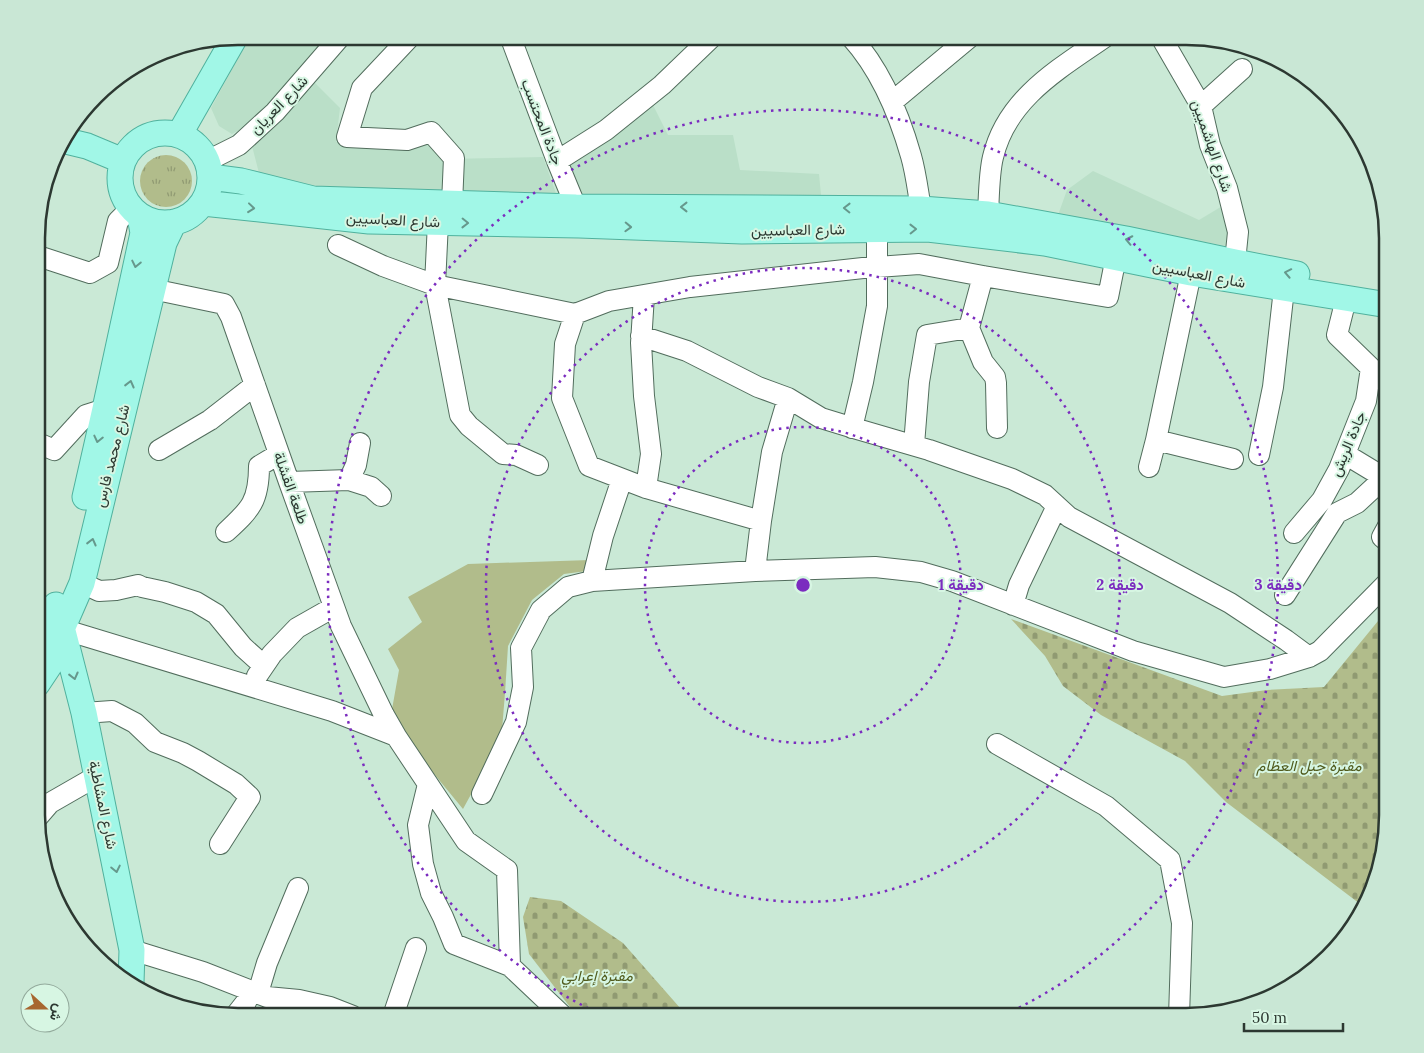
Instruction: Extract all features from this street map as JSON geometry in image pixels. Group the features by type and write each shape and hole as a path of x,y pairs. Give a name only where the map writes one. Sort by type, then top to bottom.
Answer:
{"main road":[{"path":"179,135 230,45"},
{"path":"166,133 179,135 191,141 200,150 208,169 208,190 203,203 195,212 174,222 162,223 151,221 135,212 124,197 121,186 120,173 123,161 130,150 140,141 152,135 166,133"},
{"path":"70,142 87,146 123,161"},
{"name":"شارع العباسيين","path":"208,169 241,180 313,199 579,225 742,231 928,229 948,231 1045,243 1190,273 1379,304"},
{"name":"شارع العباسيين","path":"203,203 369,220 445,213 576,207 921,209 988,214 1379,288"},
{"name":"شارع محمد فارس","path":"45,629 63,590 143,233 135,212"},
{"name":"شارع محمد فارس","path":"45,672 55,657 62,629 82,583 152,289 164,243 174,222"},
{"name":"شارع المشاطية","path":"62,629 84,713 132,950 131,976"}],"street":[{"name":"شارع العريان","path":"208,169 239,145 275,112 333,45"},
{"path":"403,45 362,88 347,137 407,140 431,132 454,158 435,285 460,416 469,426 503,454 516,455 538,465"},
{"name":"جادة المحتسب","path":"513,45 576,207"},
{"path":"557,161 606,130 662,85 703,45"},
{"path":"859,45 892,102 912,158 921,209"},
{"path":"892,102 960,45"},
{"path":"988,214 992,158 1001,130 1022,101 1046,78 1093,45"},
{"name":"شارع الهاشميين","path":"1166,45 1201,106 1210,145 1227,188 1238,232 1234,262"},
{"path":"1201,106 1242,69"},
{"path":"45,258 90,273 108,263 118,221 135,212"},
{"path":"852,428 863,382 877,306 877,230"},
{"path":"338,245 383,266 435,285 575,314 609,301 690,287 877,266 919,264 1108,297 1116,257"},
{"path":"1149,467 1190,273"},
{"path":"984,276 969,328 983,362 996,383 997,428"},
{"name":"طلعة القشلة","path":"152,289 224,304 231,317 341,626 384,715 466,841 507,870 510,966"},
{"path":"1259,455 1273,387 1284,289"},
{"path":"644,295 641,336 644,396 651,454 646,488"},
{"name":"جادة الريش","path":"1294,533 1322,500 1339,469 1366,401 1371,368 1337,335 1346,299"},
{"path":"575,314 565,344 562,398 589,466 646,488 761,521"},
{"path":"914,446 919,382 926,335 969,328"},
{"path":"641,336 687,351 758,388 788,398 821,418 914,446 1012,479 1045,496 1069,517 1230,603 1309,657"},
{"path":"159,450 210,420 255,385"},
{"path":"755,571 772,452 788,398"},
{"path":"45,446 54,450 86,415 105,409"},
{"path":"1156,440 1233,459"},
{"path":"349,480 356,465 360,443"},
{"path":"226,532 246,514 253,503 259,481 259,466 279,454"},
{"path":"1345,454 1379,475"},
{"path":"592,581 602,536 622,479"},
{"path":"289,482 349,480 371,487 381,496"},
{"path":"1286,595 1337,513 1356,503 1379,485"},
{"path":"1013,605 1019,585 1056,506"},
{"path":"482,794 516,722 523,687 521,648 541,610 568,587 592,581 755,571 875,567 921,572 952,581 1133,651 1224,677 1270,669 1320,652 1379,592"},
{"path":"82,583 99,591 116,590 138,584 142,587 196,602 216,614 243,647 263,665"},
{"path":"251,686 263,665 297,628 334,607"},
{"path":"62,629 332,711 396,736"},
{"path":"84,713 112,711 136,723 155,742 198,761 236,784 250,797 220,844"},
{"path":"997,744 1106,806 1170,860 1182,922 1179,1008"},
{"path":"45,808 50,802 97,776"},
{"path":"428,784 418,825 422,864 431,893 454,944 510,966 554,1008"},
{"path":"241,1008 254,992 298,888"},
{"path":"396,1008 416,948"},
{"path":"132,950 203,972 267,997 299,1000 332,1008"}],"shaded area":[{"path":"245,45 321,45 257,120 232,134 219,126 211,108"},
{"path":"310,78 340,108 336,142 411,148 427,139 445,159 543,157 557,196 317,186 276,180 259,173 252,146"},
{"path":"652,103 668,135 733,135 740,170 819,174 821,195 698,197 580,195 565,164"},
{"path":"1093,171 1199,220 1229,202 1232,247 1058,215 1067,190"}],"green space":[{"path":"161,155 171,155 185,162 192,176 192,186 185,200 171,207 161,207 151,203 144,196 140,186 140,176 144,166 151,159"},
{"path":"590,560 587,571 564,574 532,600 508,646 502,730 487,765 463,809 402,735 391,715 399,670 388,649 422,622 408,597 468,564"},
{"name":"مقبرة جبل العظام","path":"1011,619 1222,696 1267,690 1324,687 1379,620 1379,828 1369,877 1358,903 1226,802 1185,761 1101,715 1063,686 1045,656"},
{"name":"مقبرة إعرابي","path":"530,897 561,901 623,943 680,1008 571,1008 529,954 523,917"}]}
